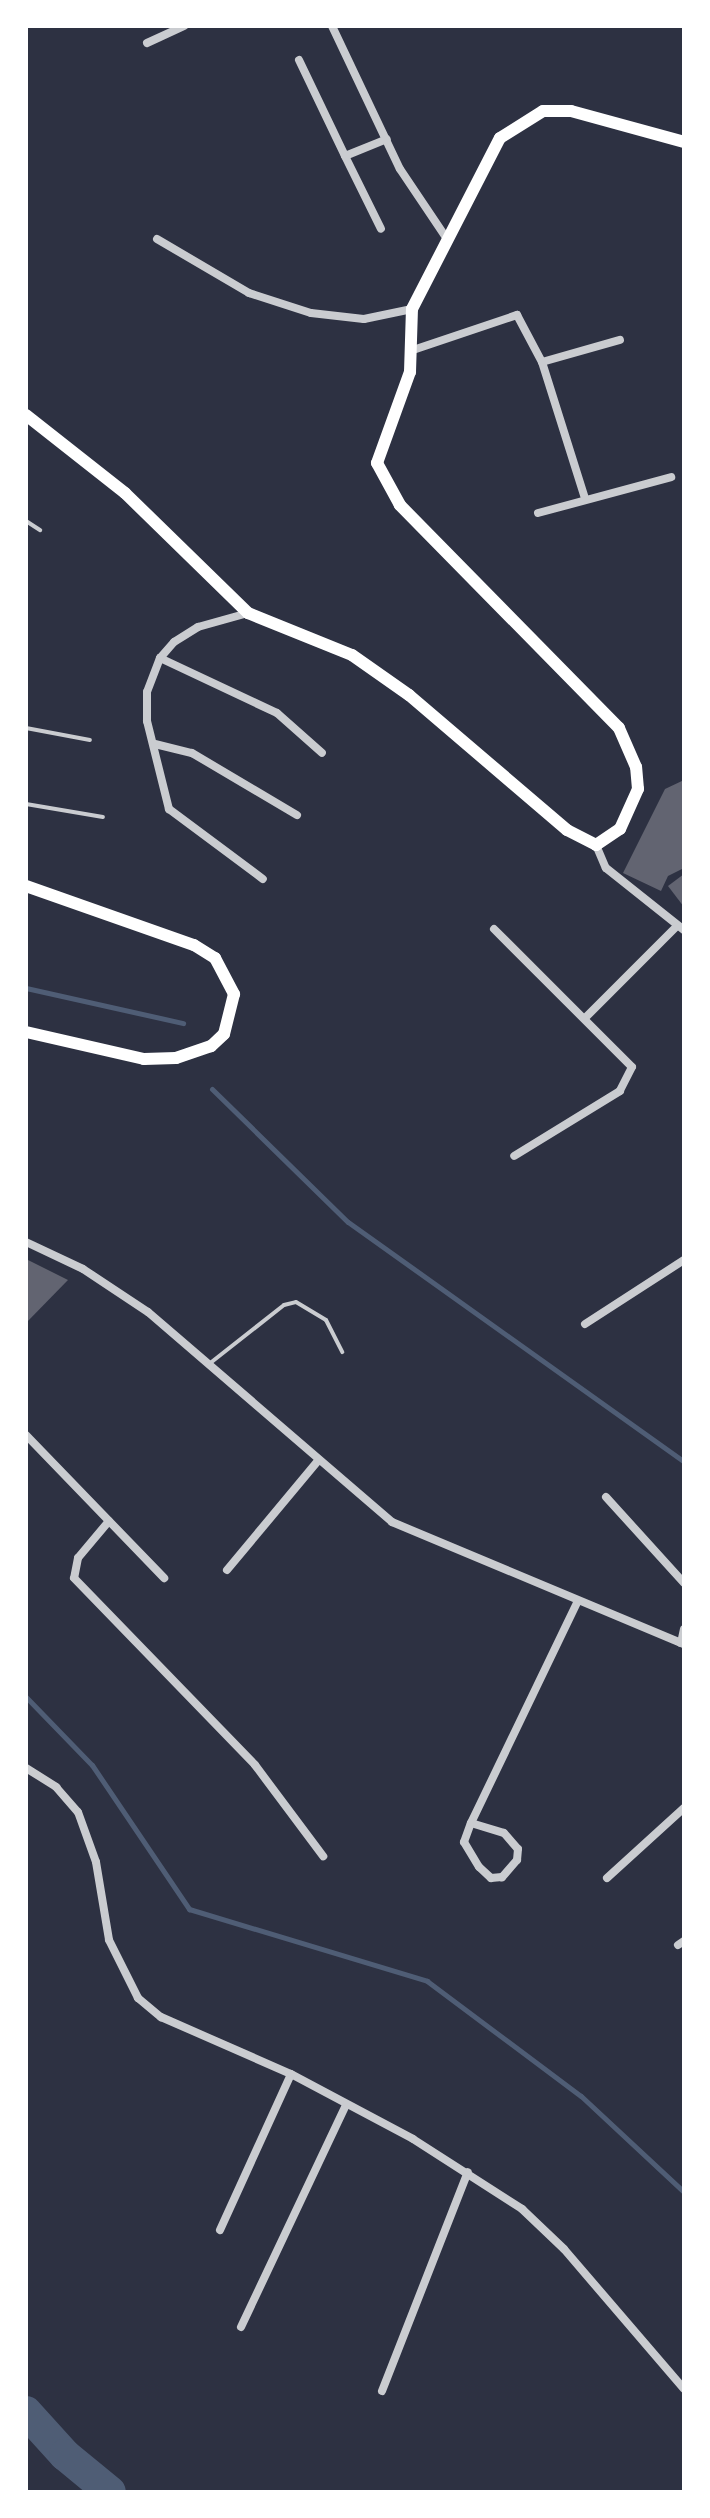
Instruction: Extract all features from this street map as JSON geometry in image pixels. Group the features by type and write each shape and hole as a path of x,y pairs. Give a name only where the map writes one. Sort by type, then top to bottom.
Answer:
{"main road":[{"path":"26,415 125,493 248,613 352,655 409,695 567,830 596,845 620,829 638,789 636,767 619,728 493,605 382,479 380,448 410,372 412,309 445,236 476,190 500,138 543,111 599,116 684,142"},
{"path":"26,886 194,945 215,958 234,994 224,1034 211,1046 176,1058 144,1059 26,1032"}],"street":[{"path":"147,43 184,26"},
{"path":"332,26 387,139 427,213 445,236"},
{"path":"299,60 381,229"},
{"path":"345,156 387,139"},
{"path":"157,239 249,293 311,313 364,319 412,309"},
{"path":"413,350 517,315 542,362 585,498"},
{"path":"542,362 620,340"},
{"path":"538,513 671,477"},
{"path":"248,613 198,627 160,658 147,692 147,721 169,809 263,879"},
{"path":"160,658 277,713 322,753"},
{"path":"155,744 192,753 297,815"},
{"path":"586,1017 681,928 606,868 596,845"},
{"path":"494,929 586,1017 632,1067 630,1078 609,1099 514,1156"},
{"path":"26,1242 83,1269 148,1312 317,1462 392,1522 577,1603 683,1644 684,1629"},
{"path":"585,1324 684,1260"},
{"path":"26,1435 164,1578"},
{"path":"227,1570 317,1462"},
{"path":"606,1497 684,1583"},
{"path":"109,1521 78,1558 74,1578 255,1765 323,1856"},
{"path":"471,1823 504,1833 518,1849 517,1860 502,1877 491,1878 468,1856 464,1842 471,1823 577,1603"},
{"path":"26,1768 56,1787 78,1812 96,1862 109,1940 138,1998 161,2017 291,2074 468,2172 522,2209 564,2249 684,2389"},
{"path":"607,1878 684,1808"},
{"path":"220,2230 291,2074"},
{"path":"241,2327 346,2105"},
{"path":"382,2391 468,2172"}],"lane":[{"path":"26,521 40,530"},
{"path":"26,728 90,740"},
{"path":"26,804 103,817"},
{"path":"209,1364 284,1305 296,1302 326,1320 342,1352"}],"building":[{"path":"684,780 684,868 668,876 661,891 623,873 665,789"},
{"path":"684,874 684,907 668,886"},
{"path":"26,1259 68,1280 26,1323"}],"waterway":[{"path":"26,988 183,1023"},
{"path":"212,1089 348,1222 684,1462"},
{"path":"26,1697 92,1765 189,1909 427,1981 581,2096 684,2192"},
{"path":"26,2412 65,2455 110,2492"}]}
